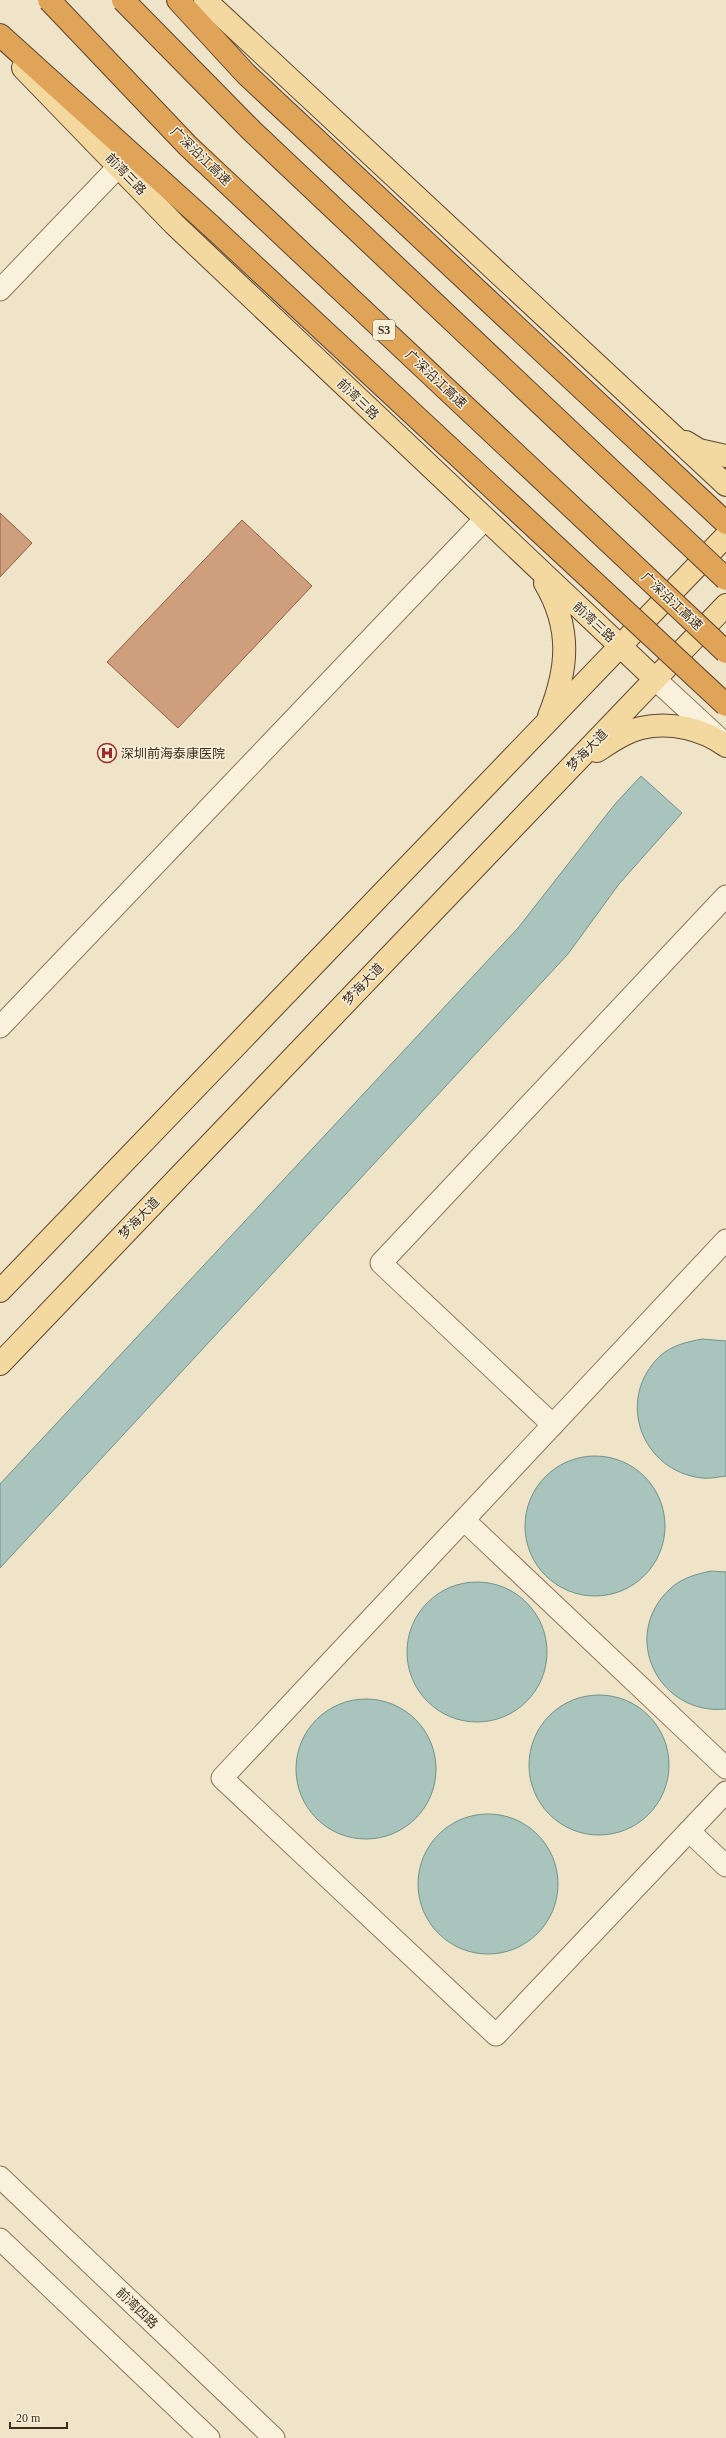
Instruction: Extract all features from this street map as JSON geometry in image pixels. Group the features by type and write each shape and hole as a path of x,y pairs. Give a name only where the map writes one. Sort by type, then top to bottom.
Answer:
{"highway":[{"name":"广深沿江高速","path":"49,0 188,146 726,652"},
{"path":"123,0 252,131 726,579"},
{"path":"178,0 246,74 726,523"},
{"path":"0,35 211,226 726,705"}],"main road":[{"path":"204,0 726,485"},
{"name":"前湾三路","path":"0,44 174,224 538,570 655,679"},
{"path":"662,426 699,450 726,456"},
{"path":"2,1287 545,727 726,536"},
{"path":"538,570 554,598 561,618 565,653 557,696 545,727"},
{"name":"梦海大道","path":"0,1364 726,605"},
{"path":"572,766 619,737 640,728 661,726 681,727 701,732 726,746"}],"street":[{"path":"0,290 118,167"},
{"path":"0,1027 485,519"},
{"name":"前湾三路","path":"655,679 726,746"},
{"path":"553,1425 381,1263 726,896"},
{"path":"726,1240 222,1778 496,2035 726,1792"},
{"path":"464,1520 726,1768"},
{"path":"689,1831 726,1866"},
{"name":"前湾四路","path":"0,2177 274,2438"},
{"path":"0,2239 209,2438"}],"water":[{"path":"641,776 682,813 619,884 568,954 0,1568 0,1484 518,928 615,804"},
{"path":"702,1339 726,1341 726,1476 708,1478 681,1473 663,1462 650,1448 641,1430 637,1412 639,1392 646,1373 660,1356 675,1347"},
{"path":"595,1456 615,1459 628,1464 649,1482 657,1493 662,1506 665,1526 662,1546 657,1559 639,1580 628,1588 615,1593 595,1596 575,1593 562,1588 541,1570 533,1559 528,1546 525,1526 528,1506 533,1493 551,1472 562,1464 575,1459"},
{"path":"711,1571 726,1572 726,1709 702,1708 682,1700 665,1686 654,1669 648,1649 648,1629 655,1608 670,1589 684,1579"},
{"path":"477,1582 497,1585 504,1588 516,1594 531,1608 544,1632 547,1652 544,1672 541,1679 535,1691 521,1706 497,1719 477,1722 457,1719 450,1716 438,1710 423,1696 410,1672 407,1652 410,1632 413,1625 419,1613 433,1598 457,1585"},
{"path":"599,1695 619,1698 626,1701 638,1707 653,1721 666,1745 669,1765 666,1785 663,1792 657,1804 643,1819 619,1832 599,1835 579,1832 572,1829 560,1823 545,1809 532,1785 529,1765 532,1745 535,1738 541,1726 555,1711 579,1698"},
{"path":"366,1699 386,1702 393,1705 405,1711 420,1725 433,1749 436,1769 433,1789 430,1796 424,1808 410,1823 386,1836 366,1839 346,1836 339,1833 327,1827 312,1813 299,1789 296,1769 299,1749 302,1742 308,1730 322,1715 346,1702"},
{"path":"488,1814 508,1817 521,1822 542,1840 550,1851 555,1864 558,1884 555,1904 550,1917 532,1938 521,1946 508,1951 488,1954 468,1951 455,1946 434,1928 426,1917 421,1904 418,1884 421,1864 426,1851 444,1830 455,1822 468,1817"}],"building":[{"path":"0,513 32,543 0,577"},
{"path":"242,520 312,586 178,728 107,662"}],"place":[{"name":"深圳前海泰康医院","path":"107,753"}]}
